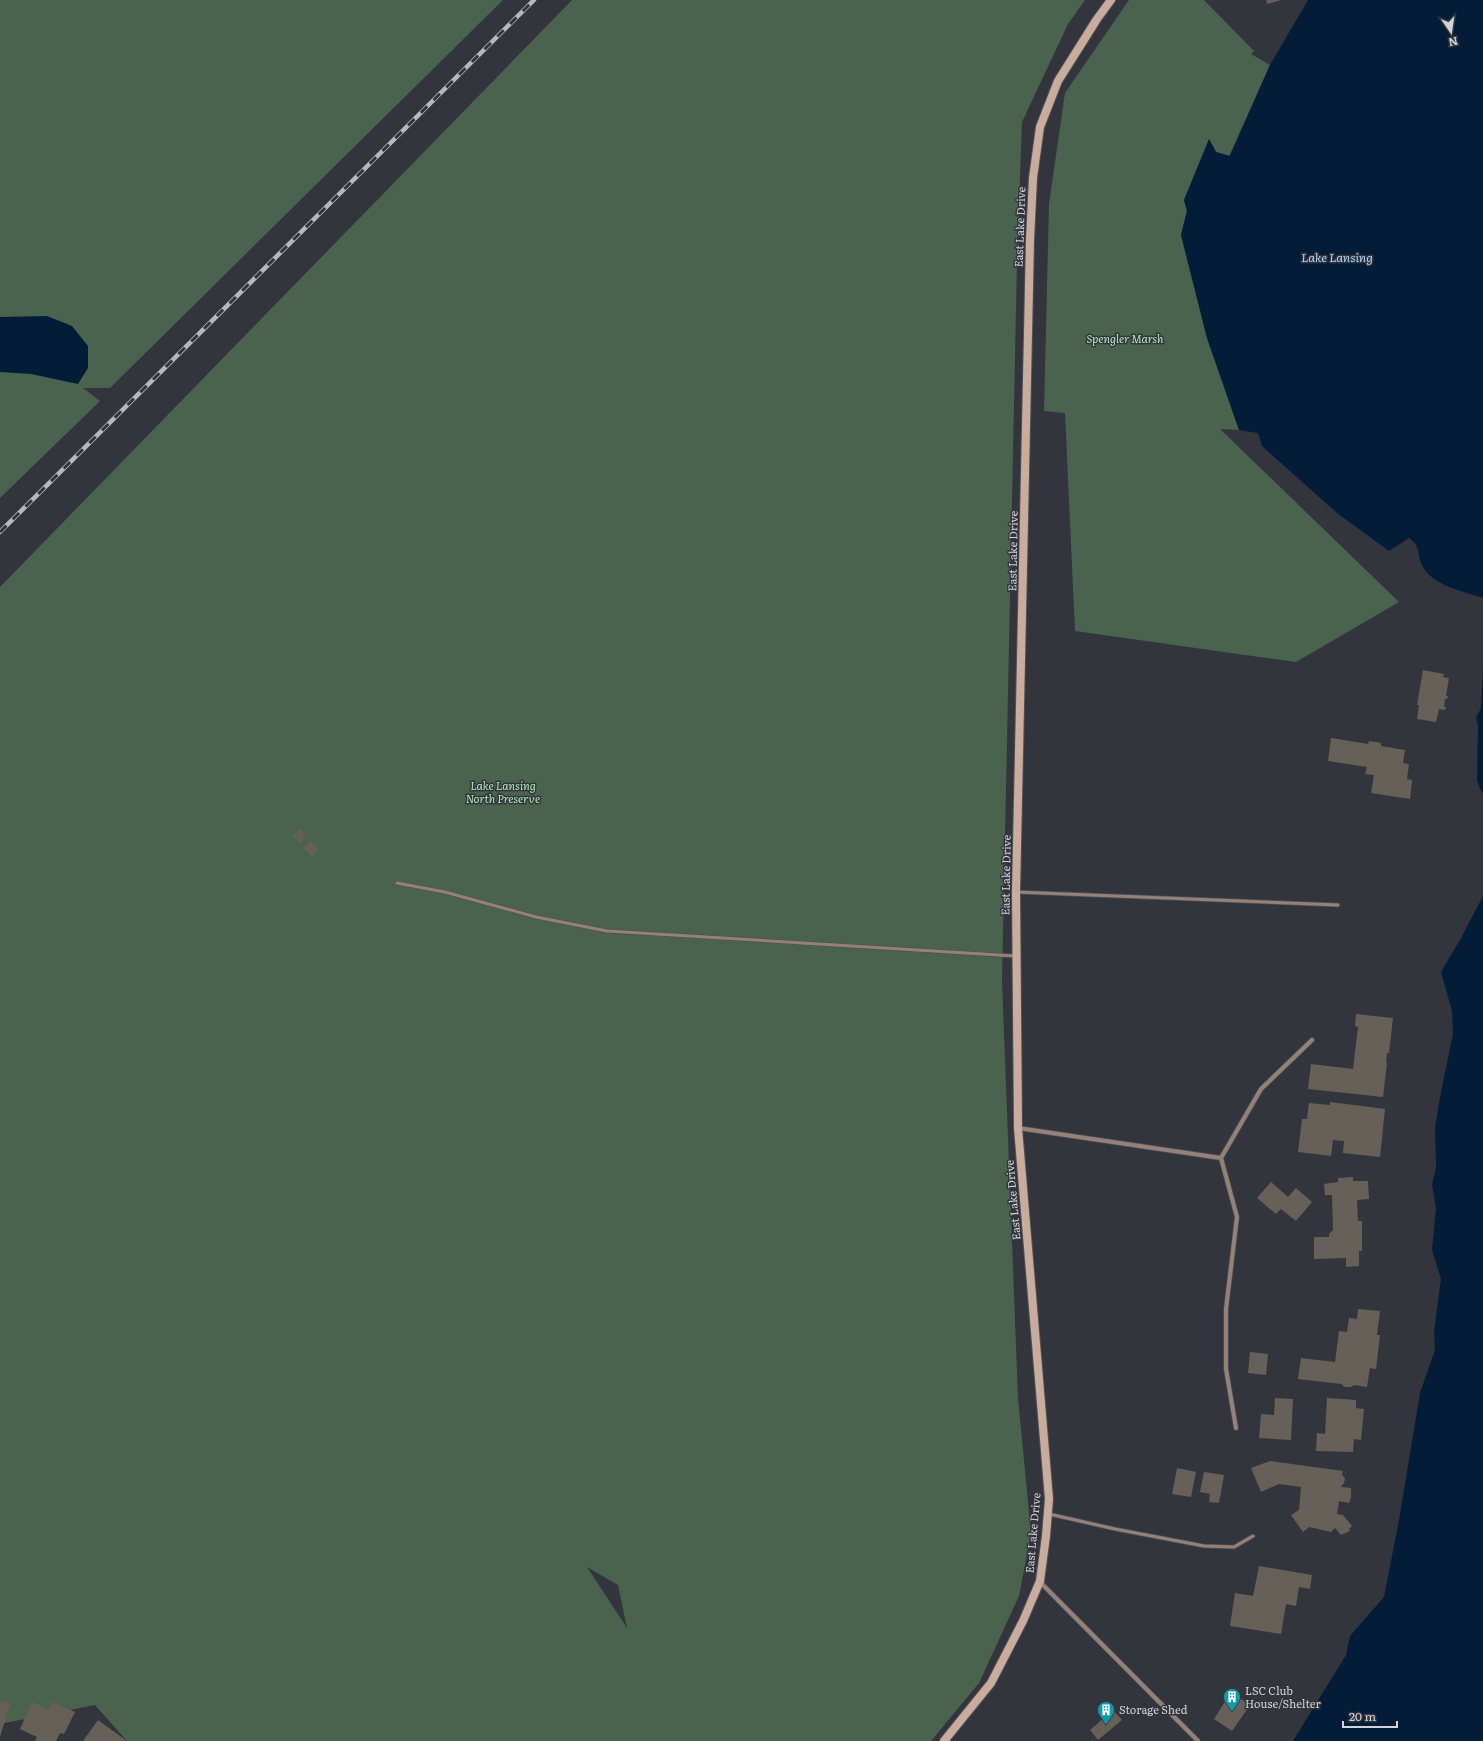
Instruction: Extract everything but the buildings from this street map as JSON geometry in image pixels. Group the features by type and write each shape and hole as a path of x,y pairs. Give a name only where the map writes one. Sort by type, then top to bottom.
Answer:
{"street":[{"name":"East Lake Drive","path":"944,1741 991,1683 1023,1622 1040,1582 1048,1514 1049,1499 1018,1128 1016,892 1030,240 1033,178 1040,127 1058,81 1097,18 1111,0"},
{"path":"1236,1428 1226,1369 1226,1309 1236,1217 1221,1158 1261,1089 1312,1040"},
{"path":"1018,1128 1221,1158"},
{"path":"1040,1582 1198,1741"}],"lane":[{"path":"397,883 445,892 536,917 607,931 1017,956"},
{"path":"1016,892 1338,905"},
{"path":"1048,1514 1115,1529 1204,1546 1234,1547 1252,1536"}],"green space":[{"path":"0,0 503,0 110,388 83,388 100,401 0,498"},
{"name":"Lake Lansing North Preserve","path":"572,0 1085,0 1068,24 1022,122 1017,260 1002,981 1018,1398 1031,1533 1019,1596 979,1683 931,1741 127,1741 95,1705 0,1724 0,587","holes":["587,1567 618,1585 627,1628"]},
{"name":"Spengler Marsh","path":"1129,0 1204,0 1254,51 1251,54 1270,65 1229,156 1216,152 1209,140 1184,200 1187,211 1181,235 1207,338 1239,430 1220,429 1399,602 1296,662 1075,631 1065,413 1044,411 1049,204 1065,93"}],"water":[{"name":"Lake Lansing","path":"1308,0 1483,0 1483,598 1449,587 1433,578 1422,565 1416,545 1409,538 1389,551 1337,513 1262,446 1258,433 1239,430 1207,338 1181,235 1187,211 1184,200 1209,139 1216,152 1230,156 1270,65"},
{"path":"47,316 72,326 88,346 88,368 78,384 31,374 0,372 0,317"},
{"path":"1483,670 1483,795 1477,781 1478,725 1476,718 1481,708"},
{"path":"1483,896 1483,1741 1293,1741 1346,1655 1350,1636 1384,1597 1399,1520 1420,1393 1435,1350 1434,1331 1441,1279 1432,1250 1436,1208 1432,1184 1436,1168 1435,1127 1453,1034 1452,1011 1441,972"}],"railway":[{"path":"0,532 534,0"}],"place":[{"name":"LSC Club House/Shelter","path":"1232,1712"},
{"name":"Storage Shed","path":"1106,1725"}]}
